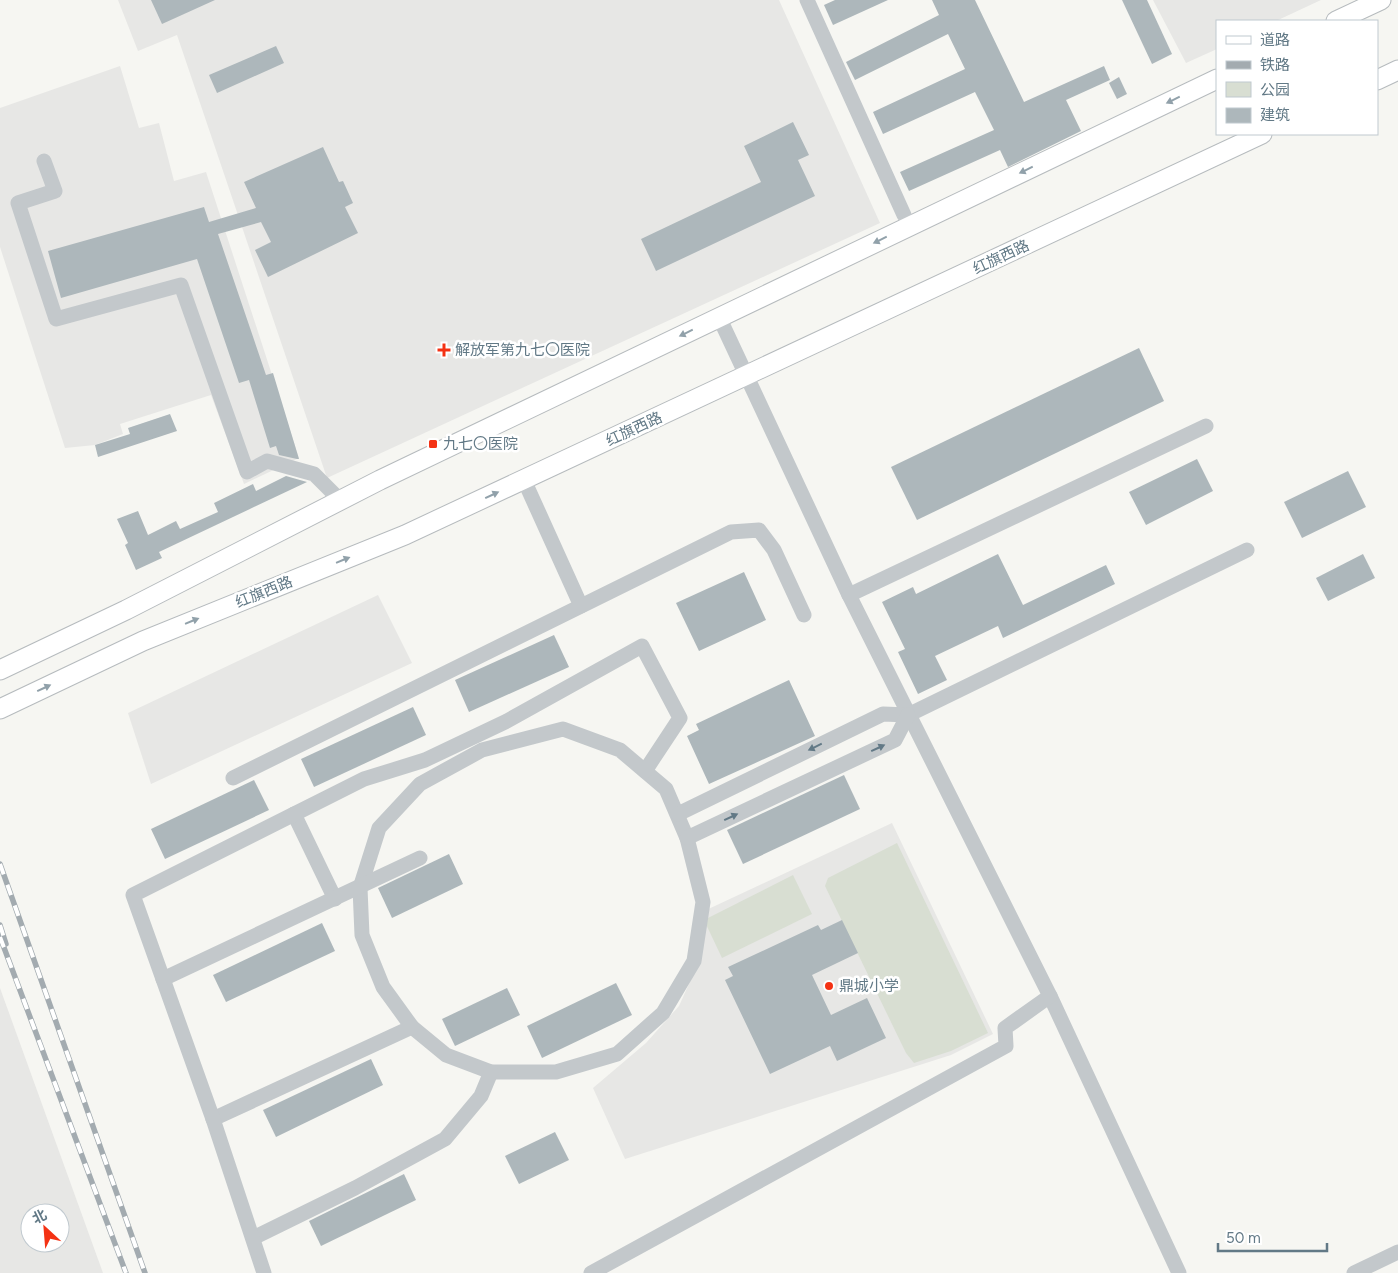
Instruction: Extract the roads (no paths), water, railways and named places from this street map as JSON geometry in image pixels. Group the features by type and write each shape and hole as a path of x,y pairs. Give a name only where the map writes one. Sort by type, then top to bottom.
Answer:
{"main road":[{"path":"1338,20 1381,0"},
{"path":"1378,80 1398,70"},
{"path":"0,670 126,610 340,500 1216,78"},
{"name":"红旗西路","path":"0,709 143,641 405,534 524,480 1260,135"}],"street":[{"path":"806,0 904,215"},
{"path":"44,161 54,191 18,203 56,319 181,285 247,472 267,461 314,474 340,500"},
{"path":"719,317 849,595 1050,996 1179,1273"},
{"path":"849,595 1206,426"},
{"path":"524,480 581,606"},
{"path":"233,778 731,532 759,530 774,550 804,615"},
{"path":"678,814 884,714 908,715 1247,550"},
{"path":"264,1273 214,1119 133,895 364,779 425,760 507,721 642,646 680,718 645,771"},
{"path":"687,838 895,740 908,715"},
{"path":"563,729 620,750 666,789 678,814 687,838 702,902 694,961 663,1013 617,1054 556,1072 491,1072 446,1054 412,1028 383,986 362,936 360,888 379,828 420,784 482,750 563,729"},
{"path":"474,736 482,750"},
{"path":"294,814 335,899"},
{"path":"163,979 360,888 420,858"},
{"path":"591,1273 1006,1046 1005,1028 1050,996"},
{"path":"214,1119 412,1028"},
{"path":"253,1238 355,1188 445,1139 481,1096 491,1072"},
{"path":"1354,1273 1398,1252"}],"railway":[{"path":"0,864 145,1273"},
{"path":"0,925 6,944"},
{"path":"0,937 126,1273"}],"place":[{"name":"解放军第九七〇医院","path":"444,350"},
{"name":"九七〇医院","path":"433,444"},
{"name":"鼎城小学","path":"829,986"}]}
